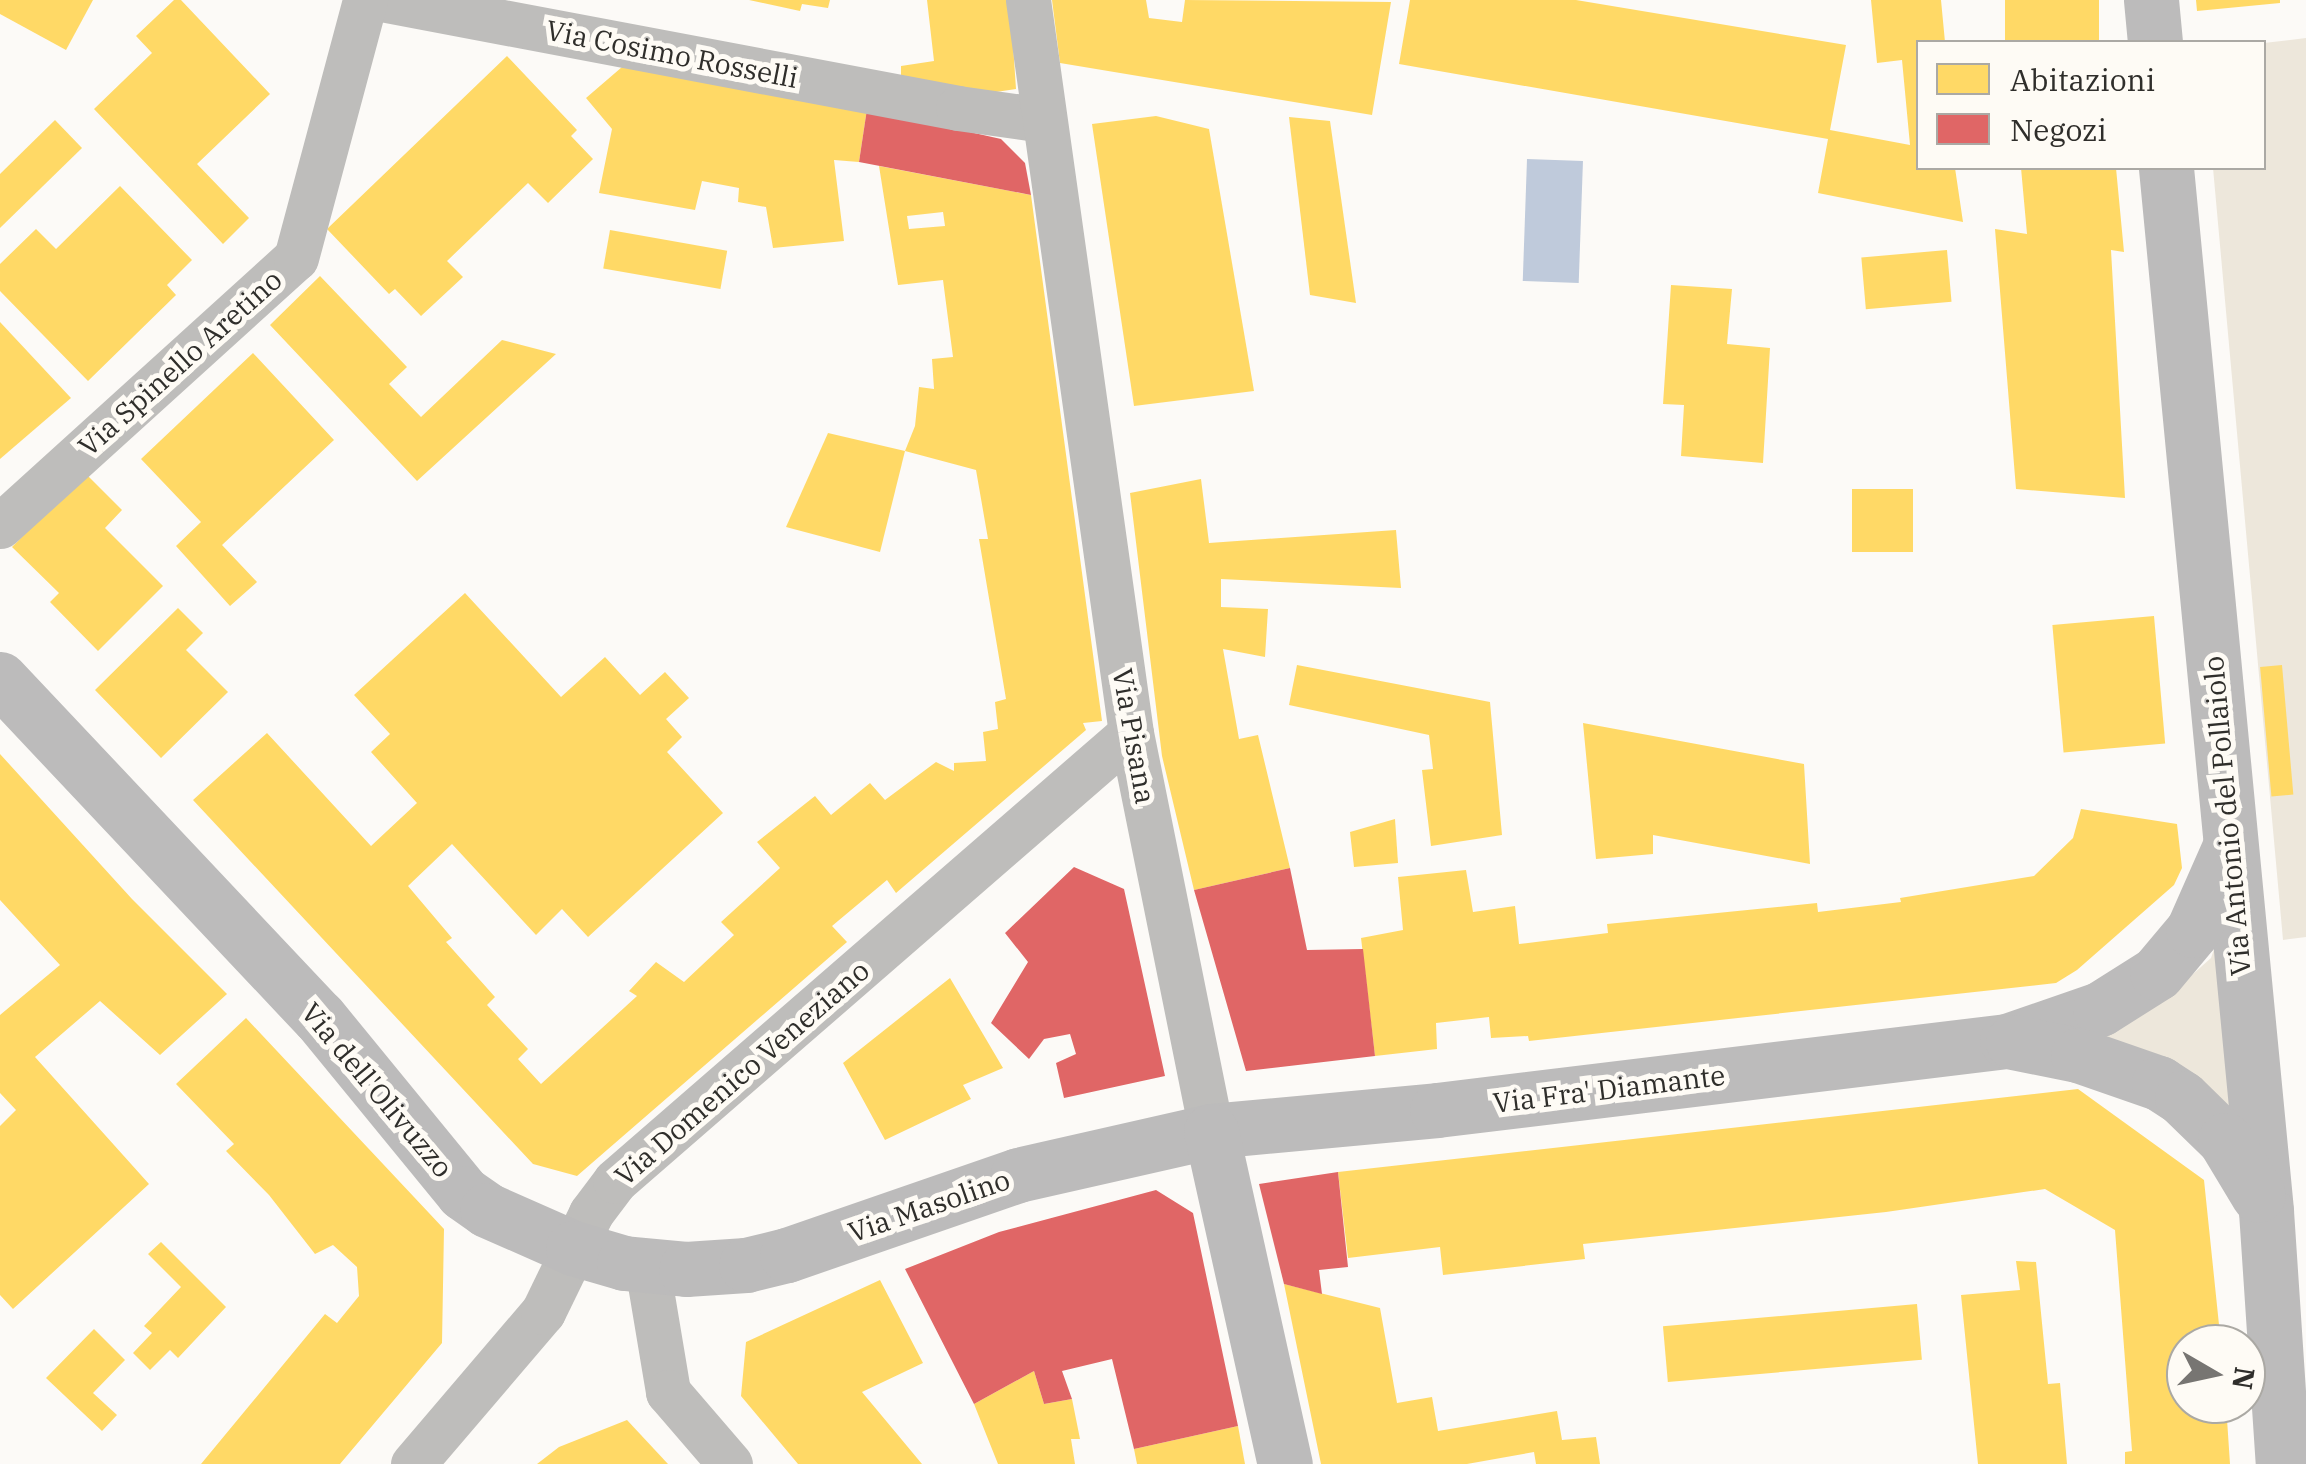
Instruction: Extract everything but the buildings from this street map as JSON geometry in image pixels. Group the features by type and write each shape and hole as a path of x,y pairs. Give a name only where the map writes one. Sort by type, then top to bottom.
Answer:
{"street":[{"name":"Via Spinello Aretino","path":"0,526 296,258 366,0"},
{"name":"Via Cosimo Rosselli","path":"386,0 958,108 1043,120"},
{"name":"Via Pisana","path":"1028,0 1131,733 1211,1131 1284,1464"},
{"path":"2151,0 2154,40"},
{"name":"Via Antonio del Pollaiolo","path":"2166,170 2266,1211 2283,1464"},
{"name":"Via dell'Olivuzzo","path":"0,679 318,1017 462,1193 487,1210 573,1248 646,1266"},
{"name":"Via Domenico Veneziano","path":"413,1464 543,1312 591,1213 616,1181 1131,733"},
{"name":"Via Fra' Diamante","path":"1211,1131 1437,1110 2008,1041 2100,1010 2157,973 2193,930 2230,846"},
{"name":"Via Fra' Diamante","path":"2008,1041 2126,1068 2182,1098 2226,1140 2266,1211"},
{"name":"Via Masolino","path":"646,1266 746,1266 829,1242 1018,1175 1211,1131"},
{"path":"646,1266 668,1392 730,1464"}],"shaded area":[{"path":"2306,38 2306,937 2283,940 2213,170 2266,170 2266,43"},
{"path":"2224,920 2245,1138 2075,1038 2175,990 2211,958"}],"water":[{"path":"1527,159 1583,161 1579,283 1523,281"}]}
